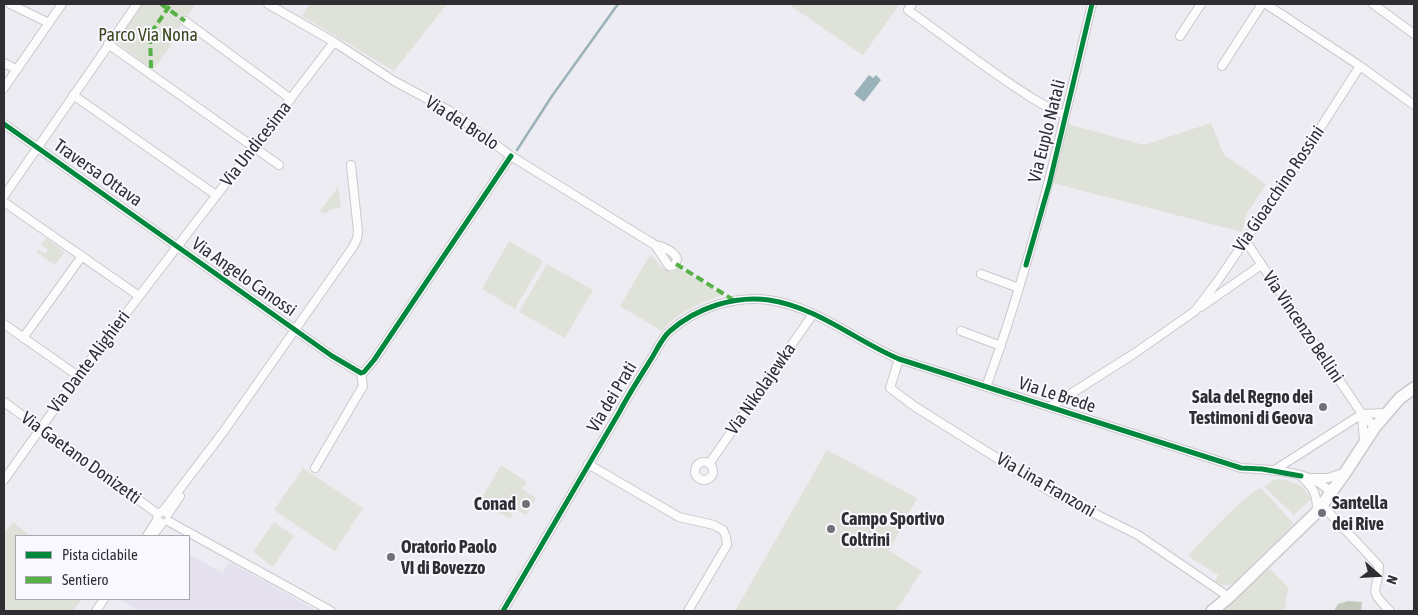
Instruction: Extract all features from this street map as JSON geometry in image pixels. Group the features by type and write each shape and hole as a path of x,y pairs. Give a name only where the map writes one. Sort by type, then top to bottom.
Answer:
{"street":[{"path":"10,4 50,23"},
{"path":"4,88 62,4"},
{"path":"4,196 137,4"},
{"name":"Via del Brolo","path":"268,4 334,42 394,81 450,111 511,156 655,245"},
{"name":"Via Euplo Natali","path":"912,4 908,10 982,64 1047,108 1066,115"},
{"name":"Via Euplo Natali","path":"986,387 1001,346 1049,185 1092,4"},
{"path":"1180,36 1201,4"},
{"path":"1222,66 1262,4"},
{"path":"1266,4 1413,103"},
{"path":"1373,4 1414,34"},
{"path":"185,21 290,99"},
{"name":"Via Undicesima","path":"177,246 334,42"},
{"path":"108,44 279,165"},
{"path":"4,63 16,69"},
{"name":"Via Gioacchino Rossini","path":"1196,311 1246,240 1360,66"},
{"path":"73,95 216,195"},
{"name":"Traversa Ottava","path":"4,124 177,246"},
{"path":"358,372 374,360 511,156"},
{"name":"Via Angelo Canossi","path":"153,535 163,517 353,248 358,231 351,165"},
{"path":"4,202 139,296"},
{"name":"Via Vincenzo Bellini","path":"1246,240 1362,414 1374,427"},
{"name":"Via Dante Alighieri","path":"4,480 78,376 177,246"},
{"name":"Via Angelo Canossi","path":"177,246 296,330"},
{"path":"23,338 82,256"},
{"name":"Via Gioacchino Rossini","path":"1050,407 1135,353 1261,264"},
{"path":"981,274 1019,288"},
{"name":"Via dei Prati","path":"503,611 665,336 686,318 699,312 717,305 756,299 782,303 813,314"},
{"name":"Via Le Brede","path":"813,314 829,321 881,352 900,360 1241,468 1311,477 1342,477"},
{"name":"Via Nikolajewka","path":"709,464 813,314"},
{"path":"4,324 78,376"},
{"path":"296,330 358,372 363,386 315,468"},
{"path":"961,331 1001,346"},
{"name":"Via Lina Franzoni","path":"900,360 890,388 914,406 1051,492 1138,535 1228,598"},
{"path":"1212,611 1228,598 1319,509 1374,427 1400,398 1414,388"},
{"name":"Via Gaetano Donizetti","path":"4,402 63,444 87,464 163,517 331,611"},
{"path":"1273,471 1362,414 1386,413"},
{"name":"Via Vincenzo Bellini","path":"1362,414 1364,442"},
{"path":"588,464 679,517 714,525 723,530 727,545 688,611"},
{"path":"1301,476 1313,488 1319,509 1379,566 1374,589 1377,598 1390,611"},
{"path":"1311,477 1320,482 1331,493"},
{"path":"1313,488 1331,493"},
{"name":"Via Angelo Canossi","path":"148,535 163,517"},
{"path":"96,611 103,600"}],"shaded area":[{"path":"190,555 222,573 230,562 317,611 138,611 121,600 190,600"},
{"path":"1348,601 1362,602 1361,611 1334,611 1338,604"}],"green space":[{"name":"Parco Via Nona","path":"143,4 196,4 169,41 172,44 153,70 116,42"},
{"path":"310,4 447,4 394,71 302,16"},
{"path":"788,4 900,4 863,55"},
{"path":"1211,123 1224,155 1266,184 1246,215 1242,232 1053,183 1068,124 1144,145"},
{"path":"338,187 341,208 332,209 325,214 320,211"},
{"path":"46,238 65,252 55,265 36,252 38,249 45,254 48,250 41,245"},
{"path":"509,241 543,261 515,309 482,289"},
{"path":"650,255 668,271 672,273 677,268 722,295 681,314 662,331 620,306"},
{"path":"547,264 593,290 565,338 519,312"},
{"path":"827,450 917,498 889,551 922,571 896,611 735,611"},
{"path":"501,465 527,482 522,489 536,498 526,515 512,507 509,512 513,514 510,519 480,501"},
{"path":"303,468 363,508 335,551 274,510"},
{"path":"1278,479 1298,484 1311,499 1294,515 1264,487 1273,480"},
{"path":"1261,488 1294,524 1232,584 1221,584 1215,581 1218,575 1188,556 1245,498"},
{"path":"13,522 29,535 15,535 15,600 81,600 73,611 4,611 4,533"},
{"path":"274,522 294,536 273,567 253,552"},
{"path":"1269,568 1289,588 1286,598 1285,610 1287,611 1217,611"}],"water":[{"path":"869,75 873,78 876,75 881,80 864,102 854,94"}],"waterway":[{"path":"517,150 552,96 618,4"}],"marked path":[{"path":"161,4 185,21"},
{"path":"151,68 150,34 171,4"},
{"path":"676,264 735,301"}],"cycle path":[{"path":"1026,265 1049,185 1092,4"},
{"path":"4,124 332,356 361,373 374,360 511,156"},
{"path":"503,611 663,339 680,323 692,316 716,305 730,302 756,299 787,304 820,317 899,359 1241,468 1262,469 1301,476"}],"place":[{"name":"Sala del Regno dei Testimoni di Geova","path":"1323,407"},
{"name":"Conad","path":"526,504"},
{"name":"Santella dei Rive","path":"1322,513"},
{"name":"Campo Sportivo Coltrini","path":"831,529"},
{"name":"Oratorio Paolo VI di Bovezzo","path":"391,557"}]}
